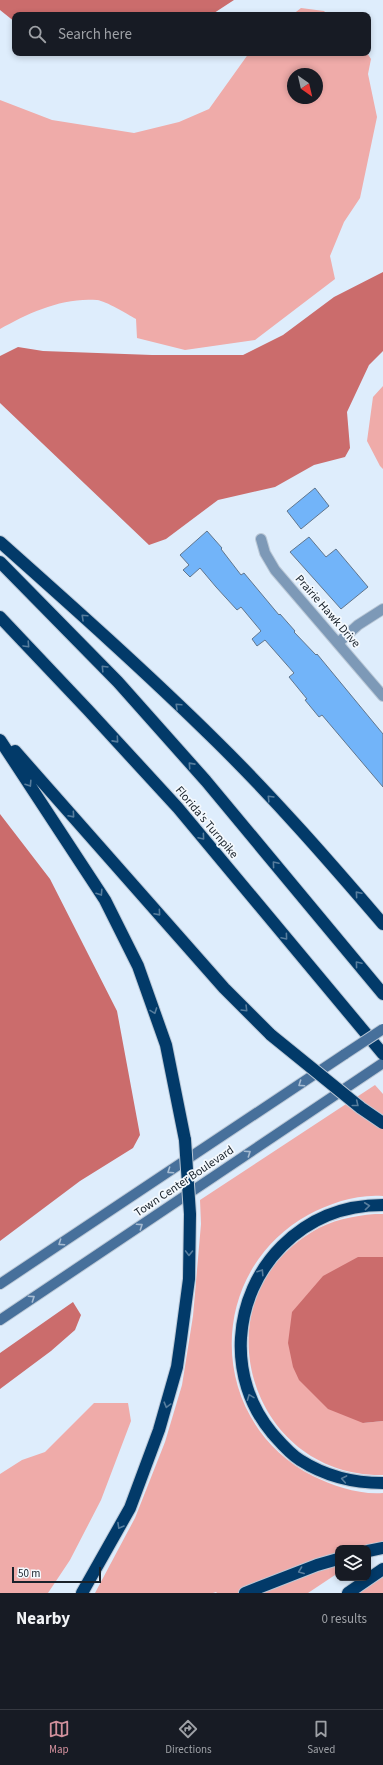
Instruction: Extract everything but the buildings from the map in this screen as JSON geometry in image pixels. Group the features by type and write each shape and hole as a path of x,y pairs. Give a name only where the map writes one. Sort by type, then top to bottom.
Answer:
{"highway":[{"path":"0,542 78,612 216,741 316,845 383,924"},
{"name":"Florida's Turnpike","path":"0,562 118,682 206,781 383,994"},
{"name":"Florida's Turnpike","path":"0,617 178,808 383,1054"},
{"path":"0,734 224,988 271,1036 361,1108 383,1123"},
{"path":"0,740 105,900 138,966 166,1046 185,1140 190,1214 189,1279 177,1367 159,1430 130,1508 82,1593"},
{"path":"383,1205 368,1205 341,1210 316,1220 291,1237 271,1257 255,1281 245,1308 240,1336 241,1362 248,1392 255,1409 281,1444 298,1459 339,1478 368,1483 383,1483"},
{"path":"371,1551 383,1548"},
{"path":"245,1593 317,1565 335,1560"},
{"path":"348,1593 383,1569"},
{"path":"344,1593 364,1582"}],"main road":[{"name":"Town Center Boulevard","path":"0,1284 383,1029"},
{"name":"Town Center Boulevard","path":"0,1320 383,1063"}],"street":[{"name":"Prairie Hawk Drive","path":"261,539 265,553 275,570 383,696"},
{"path":"338,643 358,625 383,610"}],"shaded area":[{"path":"0,0 234,0 216,12 12,12 12,20 0,10"},
{"path":"301,8 325,12 296,12"},
{"path":"247,56 369,56 371,59 368,74 377,117 360,198 344,222 330,256 335,279 255,340 185,350 137,338 136,319 111,305 97,300 71,301 46,307 22,317 0,329 0,100 52,120 134,133 179,122 209,109"},
{"path":"383,272 383,351 369,365 347,412 350,448 345,457 314,465 275,487 218,500 166,539 149,545 0,403 0,356 18,347 43,351 152,355 243,355 283,335 334,297"},
{"path":"383,386 383,469 367,441 373,397"},
{"path":"0,814 50,879 117,1011 140,1135 133,1148 80,1181 0,1241"},
{"path":"375,1085 383,1094 383,1196 363,1196 344,1200 325,1207 308,1215 274,1241 250,1273 236,1309 232,1347 237,1385 253,1421 278,1452 313,1476 347,1489 365,1493 383,1493 383,1542 371,1550 371,1545 335,1545 335,1575 308,1593 95,1593 135,1518 165,1442 182,1385 193,1316 201,1224 200,1200"},
{"path":"383,1214 383,1257 358,1257 363,1423 383,1421 383,1475 337,1468 299,1448 271,1417 254,1380 249,1340 256,1299 277,1262 312,1232 327,1224 342,1219"},
{"path":"358,1257 383,1257 383,1421 363,1423 328,1409 299,1380 293,1367 288,1343 292,1312 323,1276"},
{"path":"73,1302 81,1315 75,1330 51,1351 0,1389 0,1353"},
{"path":"94,1403 128,1403 131,1421 101,1500 70,1560 48,1593 0,1593 0,1474 22,1460 45,1452"},
{"path":"383,1568 383,1593 344,1593 363,1581 371,1581 371,1576"}]}
